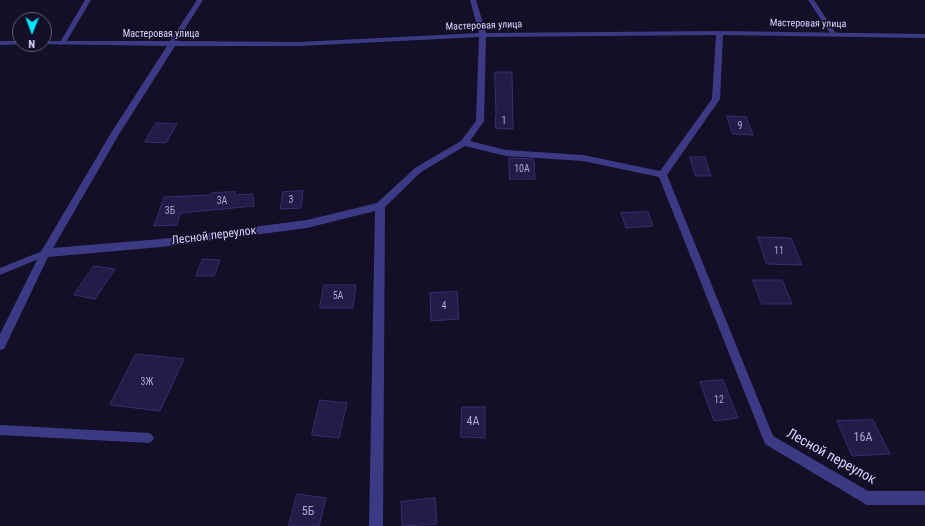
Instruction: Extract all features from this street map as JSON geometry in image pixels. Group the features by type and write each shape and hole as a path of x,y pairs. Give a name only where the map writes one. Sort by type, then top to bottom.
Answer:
{"street":[{"path":"0,345 45,253 114,135 200,0"},
{"path":"376,526 380,206 418,170 464,143 480,121 483,35 474,0"},
{"name":"Мастеровая улица","path":"52,43 299,44 483,35 720,33 925,36"},
{"path":"464,143 506,153 583,158 662,174 716,99 720,33"},
{"path":"0,43 12,43"},
{"name":"Лесной переулок","path":"662,174 769,440 868,498 925,498"},
{"name":"Лесной переулок","path":"45,253 161,243 307,224 380,206"}],"lane":[{"path":"62,44 88,0"},
{"path":"811,0 834,35"},
{"path":"0,272 45,253"},
{"path":"0,430 149,438"}],"building":[{"path":"495,72 512,72 513,129 495,128"},
{"path":"727,116 746,117 753,135 733,134"},
{"path":"156,123 177,124 166,143 145,142"},
{"path":"690,157 705,157 711,176 696,176"},
{"path":"509,158 534,159 535,179 510,179"},
{"path":"303,191 301,208 280,209 283,192"},
{"path":"235,192 234,195 253,194 254,206 180,213 177,225 154,226 164,197 211,195 212,193"},
{"path":"648,212 653,226 626,228 621,213"},
{"path":"758,237 791,238 802,265 767,264"},
{"path":"203,259 220,260 214,276 196,276"},
{"path":"94,266 115,269 95,299 74,295"},
{"path":"753,280 782,280 792,304 762,304"},
{"path":"324,285 356,285 353,308 320,308"},
{"path":"457,292 459,319 431,321 430,293"},
{"path":"136,354 184,359 160,411 110,405"},
{"path":"723,380 738,418 714,421 700,382"},
{"path":"320,400 347,403 339,438 312,435"},
{"path":"462,407 485,407 485,438 461,437"},
{"path":"873,420 890,454 852,456 837,421"},
{"path":"297,494 326,498 319,526 289,526"},
{"path":"435,498 437,524 402,526 401,502"}]}
